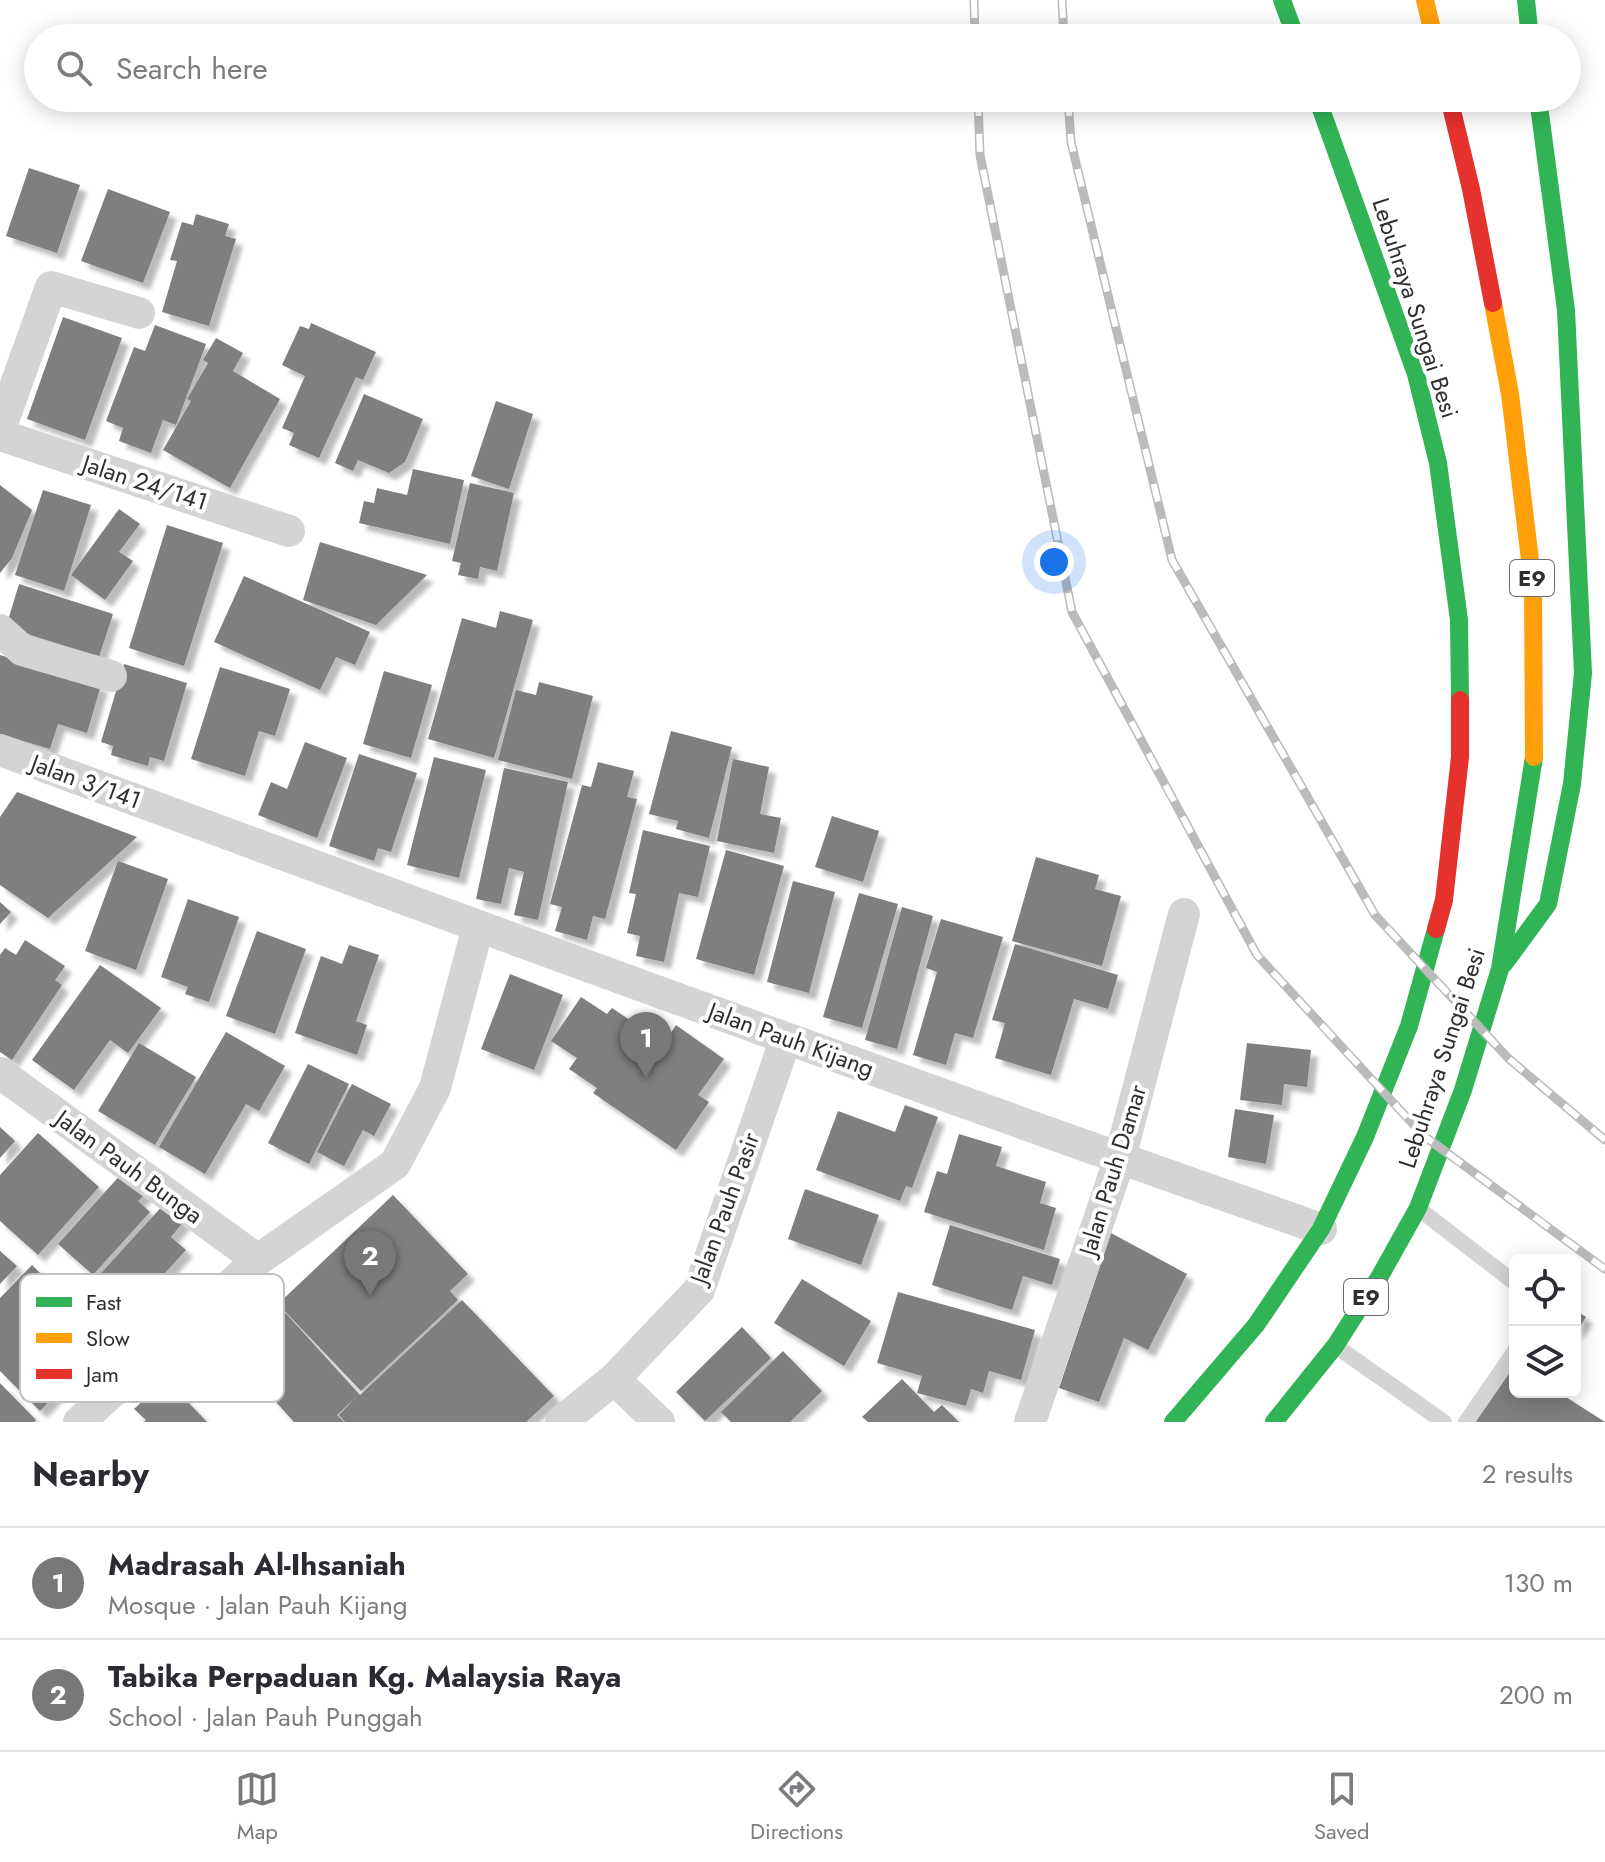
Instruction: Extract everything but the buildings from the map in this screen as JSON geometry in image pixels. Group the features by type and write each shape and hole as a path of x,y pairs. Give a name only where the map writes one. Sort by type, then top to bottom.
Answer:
{"highway":[{"path":"1425,0 1431,24"},
{"path":"1526,0 1529,24"},
{"path":"1285,2 1292,24"},
{"name":"Lebuhraya Sungai Besi","path":"1173,1422 1256,1325 1321,1229 1365,1137 1409,1026 1444,900 1460,757 1459,620 1438,463 1416,374 1322,112"},
{"name":"Lebuhraya Sungai Besi","path":"1274,1422 1335,1346 1380,1276 1418,1208 1463,1090 1500,969 1534,760 1533,585 1510,394 1471,189 1452,112"},
{"path":"1500,969 1548,904 1572,784 1583,673 1566,310 1540,112"}],"street":[{"path":"0,429 51,287 139,313"},
{"name":"Jalan 24/141","path":"0,435 289,531"},
{"path":"0,630 22,650 111,676"},
{"name":"Jalan 3/141","path":"0,750 172,814"},
{"name":"Jalan Pauh Kijang","path":"172,814 1321,1229"},
{"name":"Jalan Pauh Damar","path":"1030,1422 1120,1158 1184,914"},
{"path":"243,1274 395,1164 435,1088 478,927"},
{"name":"Jalan Pauh Pasir","path":"561,1422 614,1379 699,1290 786,1038"},
{"name":"Jalan Pauh Bunga","path":"0,1073 258,1260"},
{"path":"614,1379 659,1422"},
{"path":"79,1422 101,1402"}],"lane":[{"path":"1418,1208 1509,1278"},
{"path":"1335,1346 1444,1422"},
{"path":"1466,1422 1509,1360"}],"railway":[{"path":"974,0 975,24"},
{"path":"1062,0 1063,24"},
{"path":"978,112 980,155 1072,612 1257,955 1424,1136 1605,1269"},
{"path":"1069,112 1071,142 1172,560 1375,915 1508,1058 1605,1140"}],"traffic: fast":[{"path":"1282,0 1291,24"},
{"path":"1526,0 1529,24"},
{"path":"1322,112 1416,374 1438,463 1459,620 1460,700"},
{"path":"1504,964 1548,904 1572,784 1583,673 1566,310 1540,112"},
{"path":"1274,1422 1335,1346 1380,1276 1418,1208 1463,1090 1500,969 1534,757"},
{"path":"1173,1422 1256,1325 1321,1229 1365,1137 1409,1026 1436,929"}],"traffic: slow":[{"path":"1425,0 1431,24"},
{"path":"1493,303 1510,394 1533,585 1534,757"}],"traffic: jam":[{"path":"1452,112 1493,303"},
{"path":"1436,929 1444,900 1460,757 1460,700"}],"place":[{"name":"Madrasah Al-Ihsaniah","path":"646,1078"},
{"name":"Tabika Perpaduan Kg. Malaysia Raya","path":"370,1296"}]}
